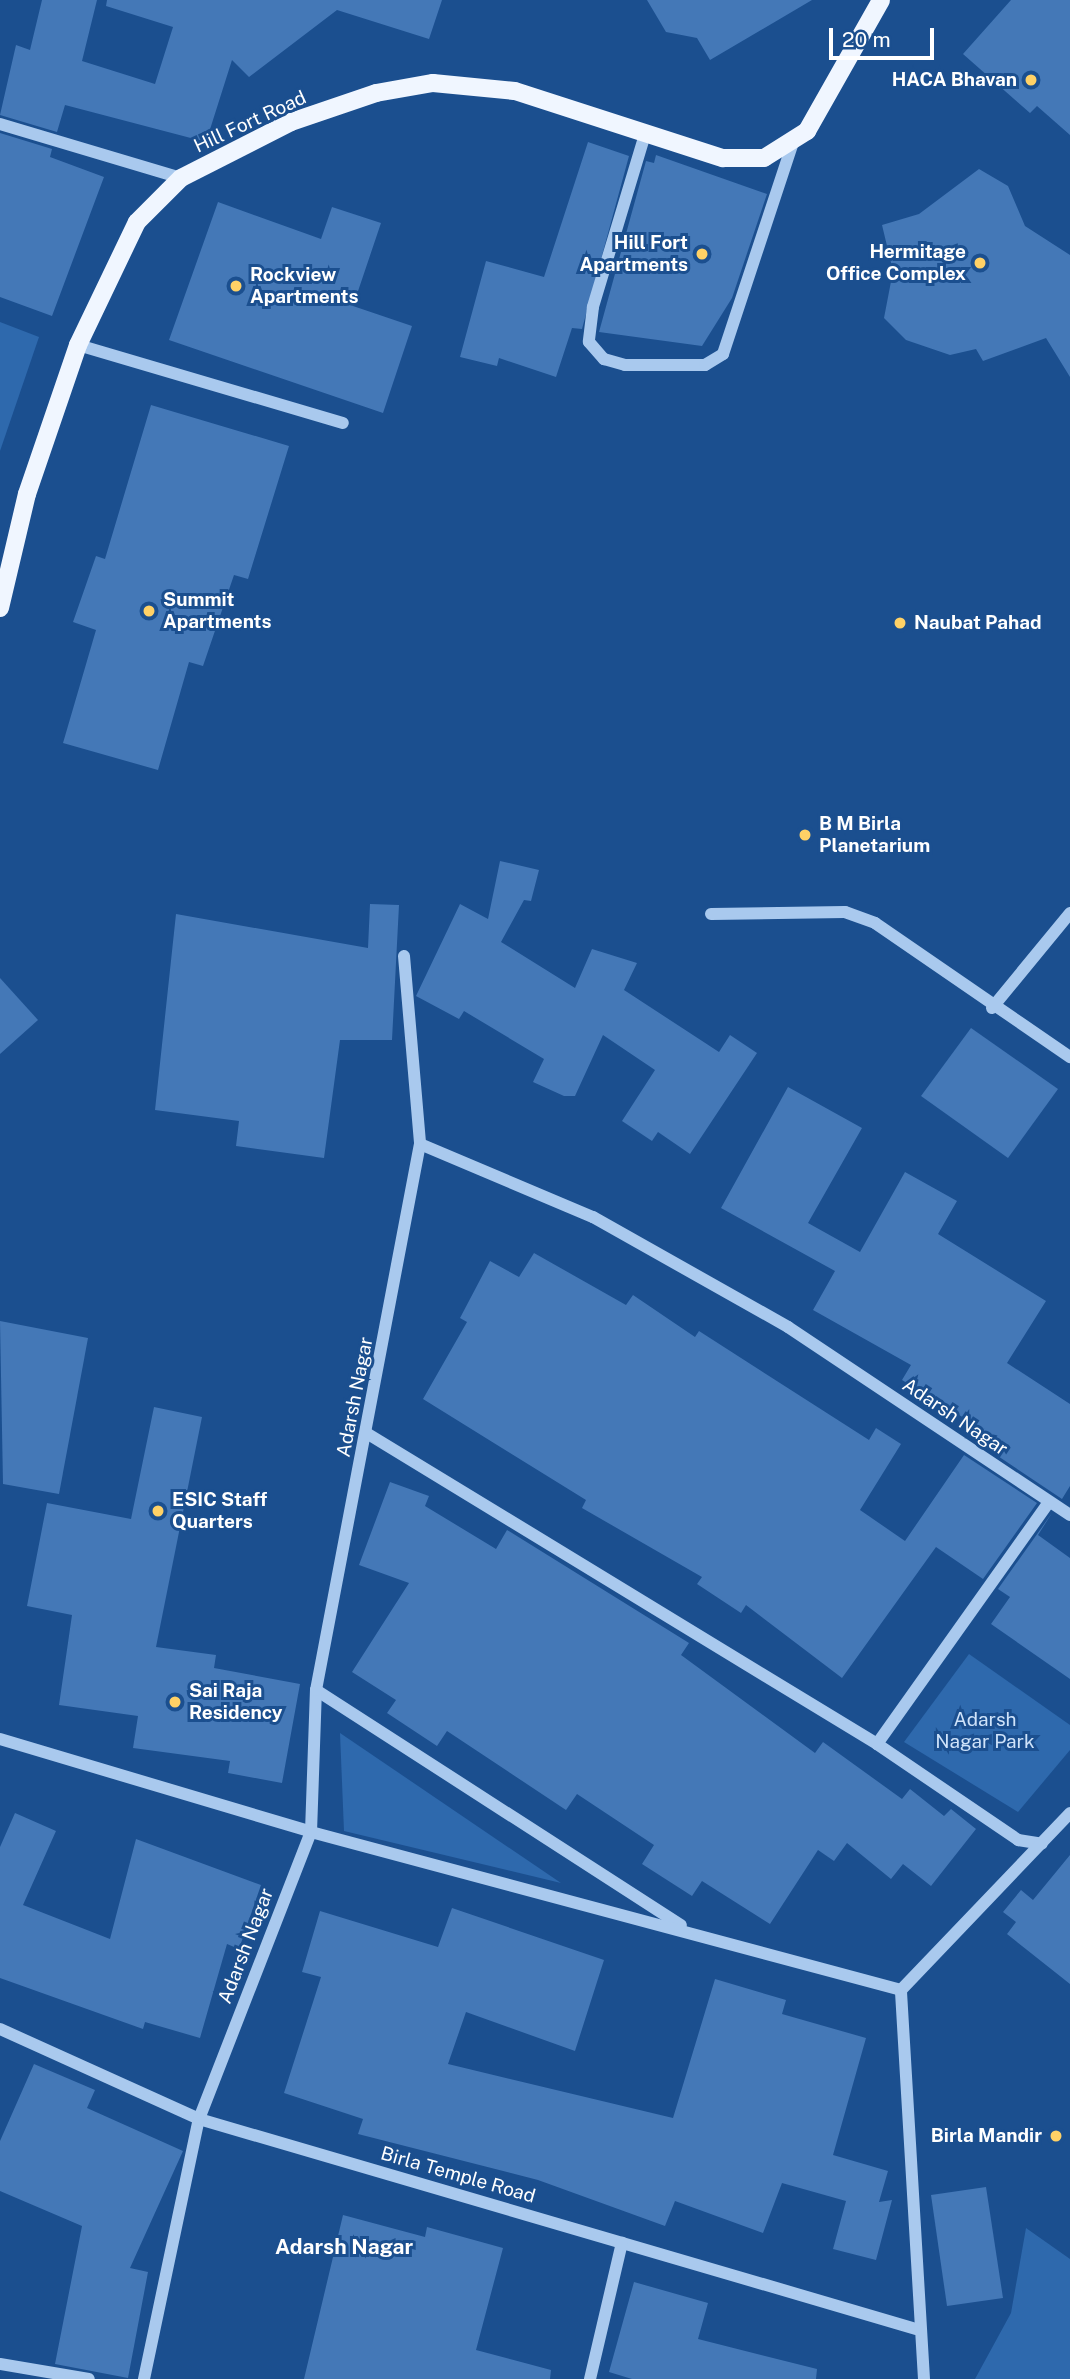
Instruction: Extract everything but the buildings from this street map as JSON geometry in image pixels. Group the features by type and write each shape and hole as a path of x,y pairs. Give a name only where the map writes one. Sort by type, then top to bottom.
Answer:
{"main road":[{"name":"Hill Fort Road","path":"0,608 27,494 78,345 136,222 181,178 291,122 376,93 433,83 515,91 723,158 764,158 807,131 881,0"}],"street":[{"path":"0,124 181,178"},
{"path":"646,131 593,307 589,342 604,359 625,365 705,365 723,354 794,139"},
{"path":"78,345 343,423"},
{"path":"711,914 845,912 874,923 992,1009 1070,1057"},
{"path":"992,1009 1070,913"},
{"path":"404,956 420,1144"},
{"name":"Adarsh Nagar","path":"144,2379 199,2119 311,1832 316,1690 368,1434 420,1144 593,1217 789,1327 1048,1503 1070,1515"},
{"path":"368,1434 877,1744 1018,1840 1042,1844"},
{"path":"877,1744 1048,1503"},
{"path":"316,1690 693,1933"},
{"path":"0,1739 311,1832 901,1990"},
{"path":"924,2379 916,2329 901,1990 1070,1813"},
{"name":"Birla Temple Road","path":"0,2029 199,2119 916,2329"},
{"path":"590,2379 622,2243"},
{"path":"0,2364 89,2379"}],"green space":[{"path":"0,322 39,337 0,451"},
{"name":"Adarsh Nagar Park","path":"969,1654 1070,1725 1070,1750 1018,1812 904,1742"},
{"path":"340,1733 561,1883 344,1831"},
{"path":"1026,2228 1070,2259 1070,2379 975,2379 1011,2313"}],"place":[{"name":"HACA Bhavan","path":"1031,80"},
{"name":"Hill Fort Apartments","path":"702,254"},
{"name":"Hermitage Office Complex","path":"980,263"},
{"name":"Rockview Apartments","path":"236,286"},
{"name":"Summit Apartments","path":"149,611"},
{"name":"Naubat Pahad","path":"900,623"},
{"name":"B M Birla Planetarium","path":"805,835"},
{"name":"ESIC Staff Quarters","path":"158,1511"},
{"name":"Sai Raja Residency","path":"175,1702"},
{"name":"Birla Mandir","path":"1056,2136"}],"district":[{"name":"Adarsh Nagar","path":"344,2247"}]}
